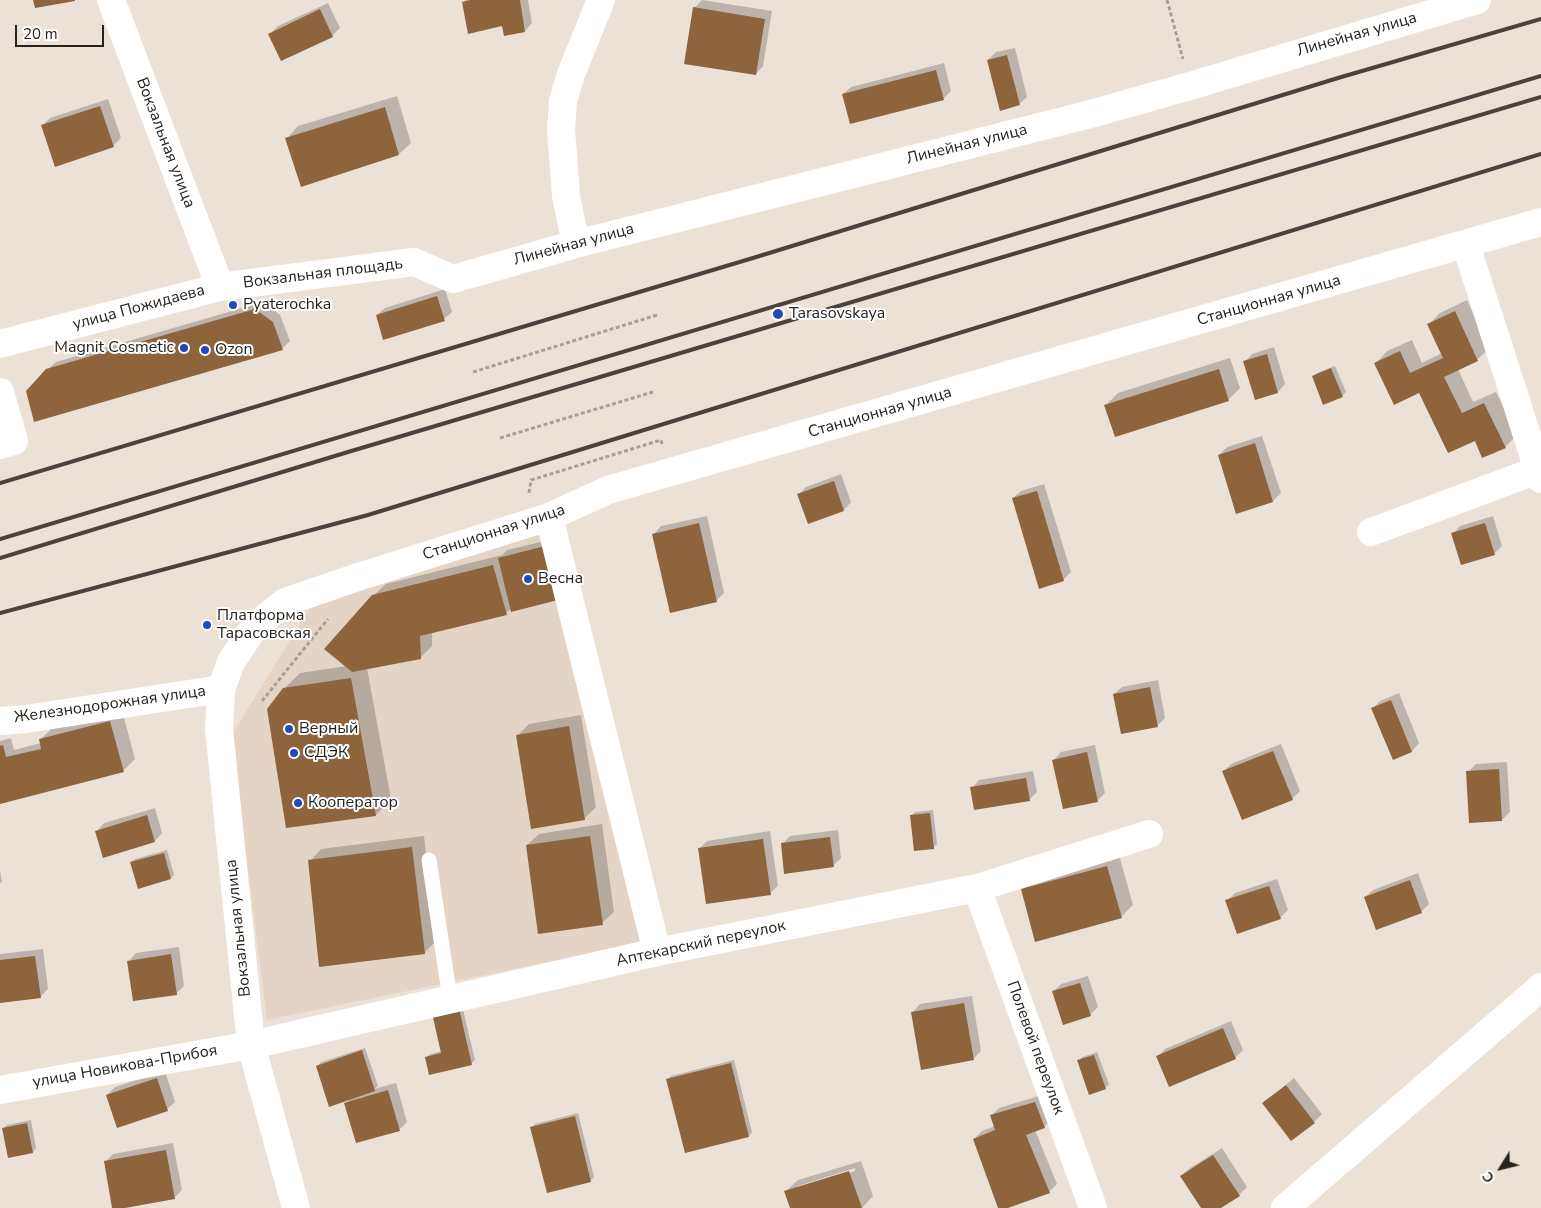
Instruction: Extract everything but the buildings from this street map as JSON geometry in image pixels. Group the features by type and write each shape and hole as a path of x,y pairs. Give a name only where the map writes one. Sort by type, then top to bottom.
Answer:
{"street":[{"name":"Вокзальная улица","path":"111,0 220,287"},
{"path":"576,244 566,196 561,128 563,101 571,74 601,0"},
{"name":"Линейная улица","path":"453,279 576,244 1077,117 1190,86 1477,0"},
{"name":"Станционная улица","path":"241,647 255,626 285,602 549,517 608,490 1541,222"},
{"path":"1371,532 1540,474 1466,245"},
{"name":"Вокзальная площадь","path":"220,287 414,262 453,279"},
{"name":"улица Пожидаева","path":"0,344 220,287"},
{"path":"0,392 7,443"},
{"path":"549,517 657,952"},
{"name":"Вокзальная улица","path":"241,647 231,662 221,689 218,729 251,1045 296,1208"},
{"name":"Железнодорожная улица","path":"0,721 26,719 221,689"},
{"name":"Аптекарский переулок","path":"251,1045 657,952 977,888 1149,834"},
{"name":"Полевой переулок","path":"977,888 1094,1208"},
{"path":"1285,1208 1541,987"},
{"name":"улица Новикова-Прибоя","path":"0,1090 251,1045"}],"lane":[{"path":"429,860 450,999"}],"path":[{"path":"1167,0 1190,86"},
{"path":"473,372 657,315"},
{"path":"500,438 653,392"},
{"path":"531,480 661,440"},
{"path":"262,701 329,617"}],"shaded area":[{"path":"541,531 640,943 267,1020 231,736 312,605"}],"railway":[{"path":"0,483 753,258 1338,78 1541,19"},
{"path":"0,539 1541,76"},
{"path":"0,558 348,452 1541,97"},
{"path":"0,613 368,515 1541,154"}],"place":[{"name":"Pyaterochka","path":"233,305"},
{"name":"Tarasovskaya","path":"778,314"},
{"name":"Magnit Cosmetic","path":"184,348"},
{"name":"Ozon","path":"205,350"},
{"name":"Весна","path":"528,579"},
{"name":"Платформа Тарасовская","path":"207,625"},
{"name":"Верный","path":"289,729"},
{"name":"СДЭК","path":"294,753"},
{"name":"Кооператор","path":"298,803"}]}
